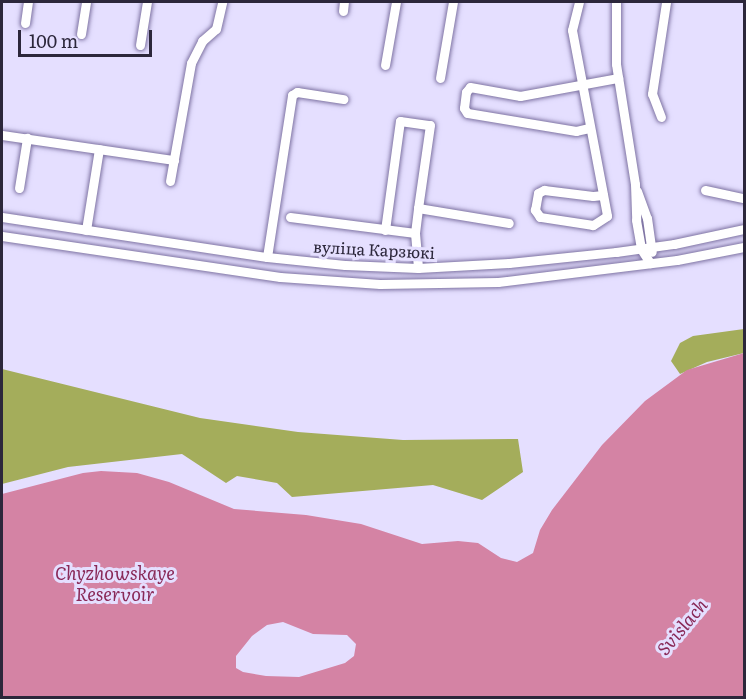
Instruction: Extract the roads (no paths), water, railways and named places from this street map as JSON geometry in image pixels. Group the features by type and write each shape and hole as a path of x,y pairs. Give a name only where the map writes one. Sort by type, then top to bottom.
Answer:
{"street":[{"path":"25,23 28,2"},
{"path":"81,34 86,2"},
{"path":"140,45 147,2"},
{"path":"170,180 191,63 202,42 216,29 222,2"},
{"path":"385,65 396,2"},
{"path":"441,78 453,2"},
{"path":"579,2 572,30 607,216 593,225 540,217 535,210 538,193 544,190 592,196 603,195"},
{"path":"616,2 618,78 635,184 636,220 641,249 650,264"},
{"path":"661,117 652,94 666,2"},
{"path":"589,128 576,131 467,113 464,108 466,92 470,87 520,96 618,78"},
{"path":"267,257 292,95 297,92 343,99"},
{"path":"385,230 400,121 430,124 415,233 418,268"},
{"path":"2,135 174,160"},
{"path":"19,188 27,138"},
{"path":"86,230 99,149"},
{"path":"635,184 647,218 653,247 650,264"},
{"path":"705,190 744,198"},
{"path":"418,208 509,224"},
{"name":"вуліца Карзюкі","path":"2,217 267,257 345,265 418,268 509,263 641,249 744,229"},
{"path":"290,217 415,233"},
{"name":"вуліца Карзюкі","path":"2,236 245,273 380,284 498,282 650,264 744,247"}],"water":[{"name":"Chyzhowskaye Reservoir","path":"744,353 744,697 2,697 2,494 83,473 101,471 137,473 169,482 234,509 306,515 361,524 422,544 458,541 478,543 501,558 517,562 533,553 540,530 552,510 602,445 645,401 687,370","holes":["283,622 313,634 347,635 356,644 354,656 345,663 299,677 266,676 243,672 236,668 236,656 252,636 267,625"]}],"water label":[{"name":"Svislach","path":"682,627"}]}
